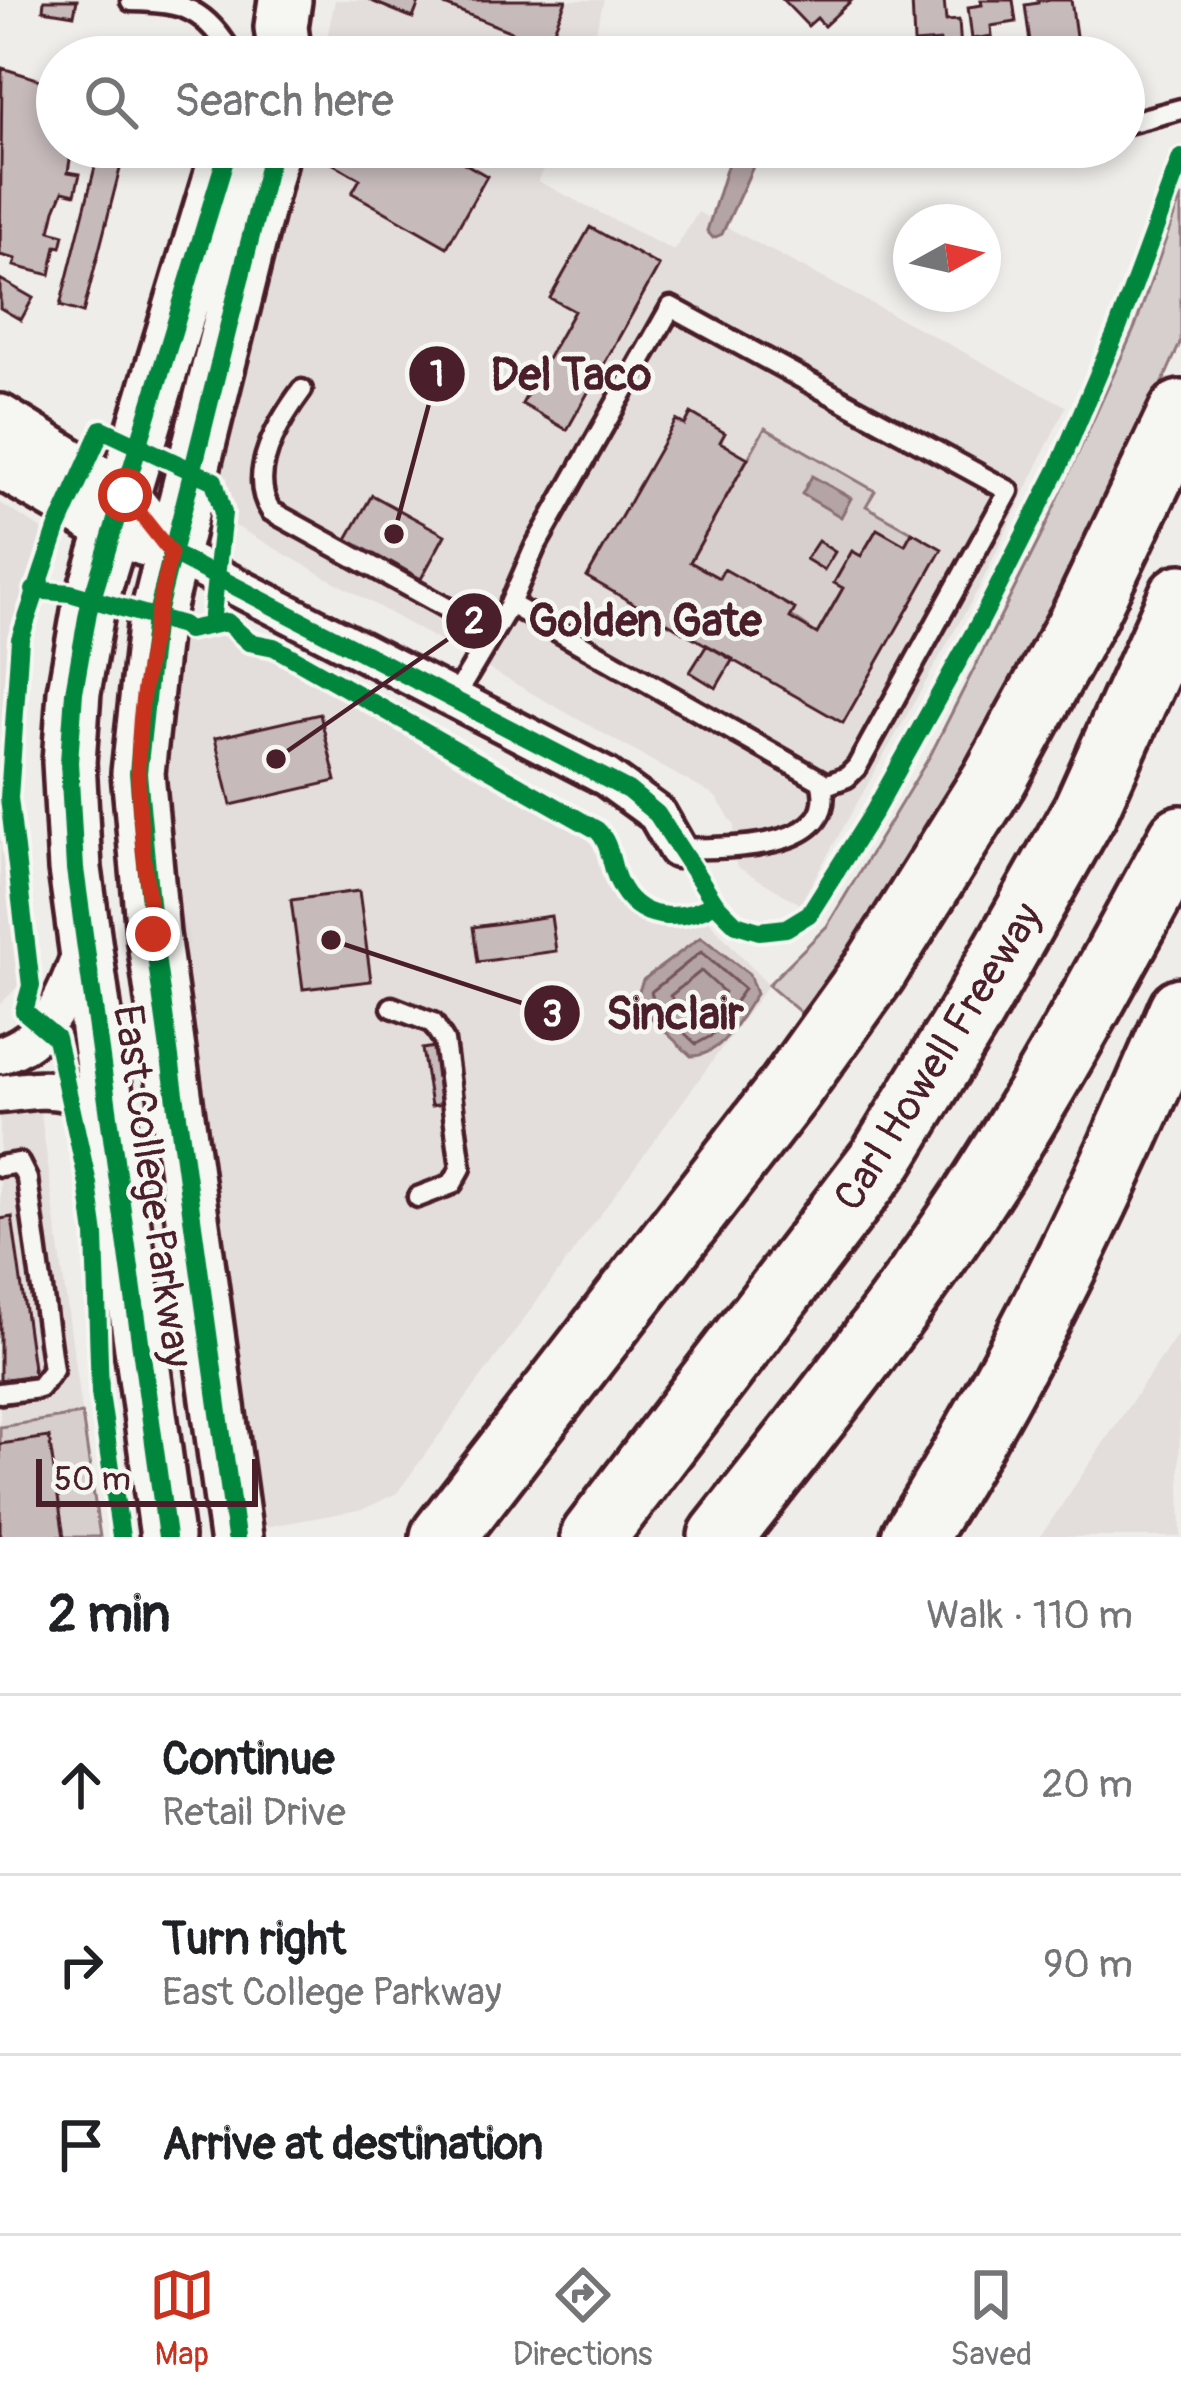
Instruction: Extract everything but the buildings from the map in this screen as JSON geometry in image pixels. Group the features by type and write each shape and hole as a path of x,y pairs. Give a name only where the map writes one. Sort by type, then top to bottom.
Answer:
{"highway":[{"path":"445,1530 789,1090 875,970 994,780 1083,618 1181,413"},
{"name":"Carl Howell Freeway","path":"592,1537 883,1157 1085,811 1181,597"},
{"path":"721,1537 900,1306 972,1202 1063,1056 1181,838"},
{"path":"914,1537 1047,1302 1137,1115 1181,1010"}],"main road":[{"name":"East College Parkway","path":"167,1537 71,836 71,724 88,612 223,168"},
{"name":"East College Parkway","path":"236,1537 151,917 139,742 146,677 171,553 268,168"}],"street":[{"path":"0,418 171,553 628,790 657,814 677,849"},
{"path":"0,465 119,513"},
{"path":"0,1055 23,1048 45,1029 85,943"},
{"path":"0,1094 66,1090 84,1100 111,1136"}],"lane":[{"path":"131,1 189,7 219,36"},
{"path":"1145,118 1181,109"},
{"path":"454,698 670,307 1009,491 853,773 823,786"},
{"path":"302,390 279,421 267,456 264,500 272,511 447,608"},
{"path":"510,604 812,773 823,786 823,802 811,822 783,841 677,849"},
{"path":"392,1007 423,1017 437,1028 447,1065 460,1168 452,1184 418,1197"},
{"path":"0,1166 19,1163 27,1179 53,1370 39,1388 0,1394"}],"shaded area":[{"path":"335,0 604,0 595,36 327,36"},
{"path":"291,168 544,168 538,181 674,251 698,212 1066,406 979,588 800,904 736,866 734,825 716,797 230,523 212,502 209,489"},
{"path":"1181,196 1181,341 1114,493 1007,703 860,942 801,1013 768,985 827,926 931,754 1040,538 1135,327"},
{"path":"765,428 875,491 866,506 912,532 905,545 877,529 861,556 852,551 834,583 843,588 817,634 725,570 719,578 690,562"},
{"path":"0,503 42,529 14,627 5,698 3,805 22,982 0,1005"},
{"path":"226,614 601,825 611,835 625,877 637,895 669,908 695,906 768,985 397,1493 364,1509 255,1529 160,810 176,635 193,618"},
{"path":"21,1109 41,1114 82,1414 0,1427 0,1112"},
{"path":"1178,1333 1181,1537 1040,1537"},
{"path":"82,1414 100,1537 0,1537 0,1427"}],"water":[{"path":"726,168 752,168 722,234 713,238 707,231"},
{"path":"812,476 851,498 841,517 802,494"},
{"path":"701,937 749,974 756,994 721,1043 691,1056 645,1012 638,994 643,980"}],"cycle path":[{"path":"171,553 628,790 657,814 715,903 736,924 759,931 786,928 809,914 875,810 980,622 1058,469 1118,328 1181,158"},
{"path":"167,1537 75,869 69,762 74,692 88,612 223,168"},
{"path":"236,1537 153,934 138,773 154,626 268,168"},
{"path":"121,1537 100,1393 95,1235 88,1184 56,1038 24,1011 31,986 9,798 20,639 57,529 102,429 214,481 223,513 211,624"},
{"path":"34,590 70,593 188,630 227,622 249,642 274,647 597,830 626,895 648,912 674,916 715,903"}],"place":[{"name":"Del Taco","path":"394,534"},
{"name":"Golden Gate","path":"276,759"},
{"name":"Sinclair","path":"331,940"}],"route":[{"path":"125,495 171,553 154,626 139,742 142,838 153,934"}]}
